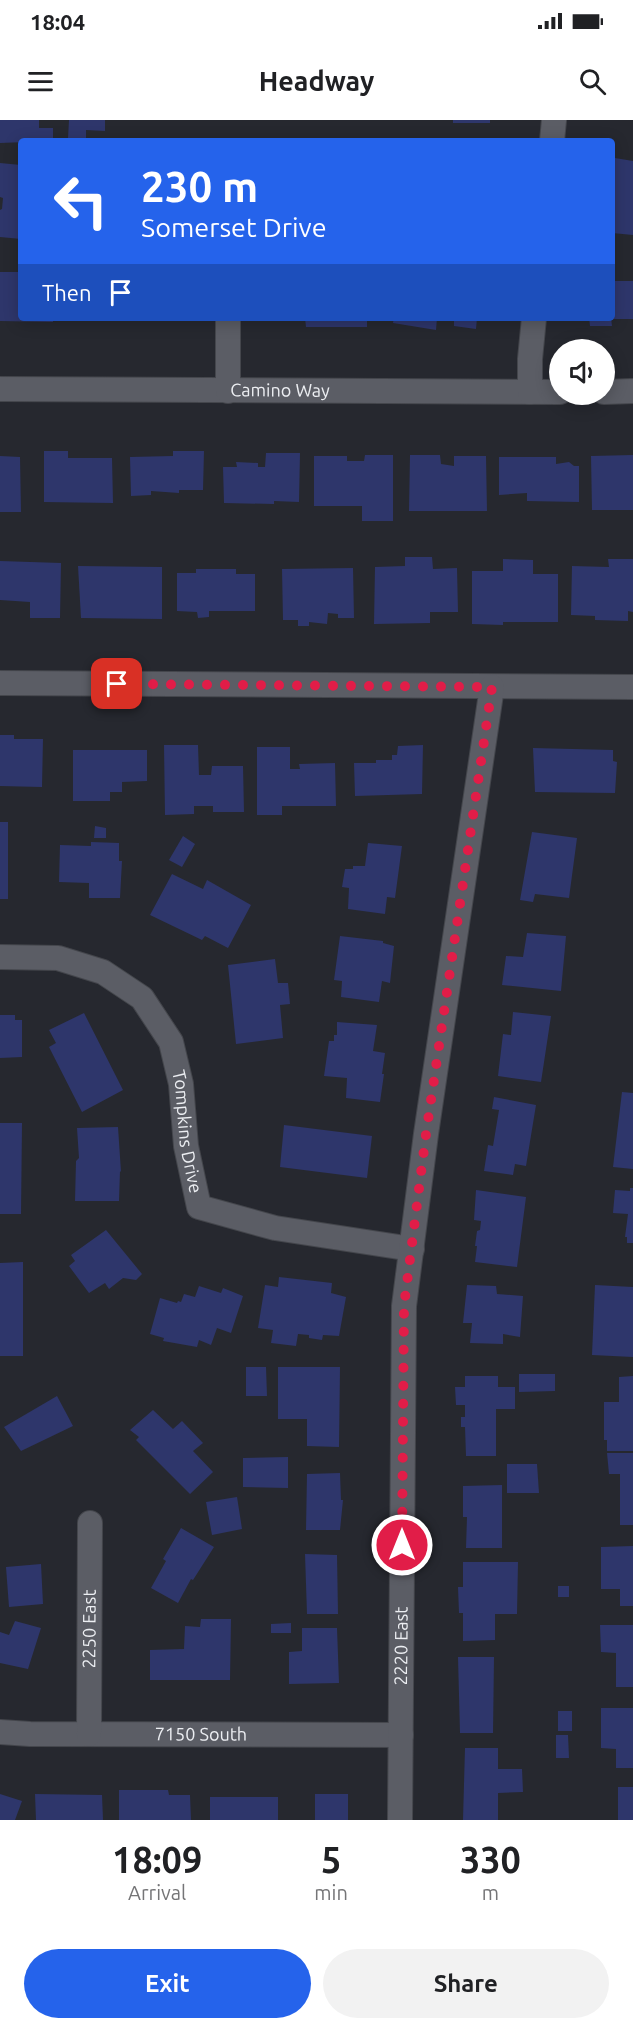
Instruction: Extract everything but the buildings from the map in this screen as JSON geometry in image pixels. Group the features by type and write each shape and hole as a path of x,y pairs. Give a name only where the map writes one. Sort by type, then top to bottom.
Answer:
{"street":[{"path":"552,138 554,120"},
{"path":"228,321 228,391"},
{"path":"530,392 534,321"},
{"name":"Camino Way","path":"0,388 549,392"},
{"path":"615,392 633,392"},
{"path":"0,683 633,687"},
{"name":"2220 East","path":"400,1820 404,1306 426,1134 492,687"},
{"name":"Tompkins Drive","path":"0,957 58,958 103,972 142,998 171,1042 181,1084 186,1146 199,1207 275,1228 412,1248"},
{"name":"2250 East","path":"89,1734 90,1523"},
{"name":"7150 South","path":"1,1732 401,1735"}],"route":[{"path":"117,684 492,687 426,1134 404,1306 402,1545"}]}
